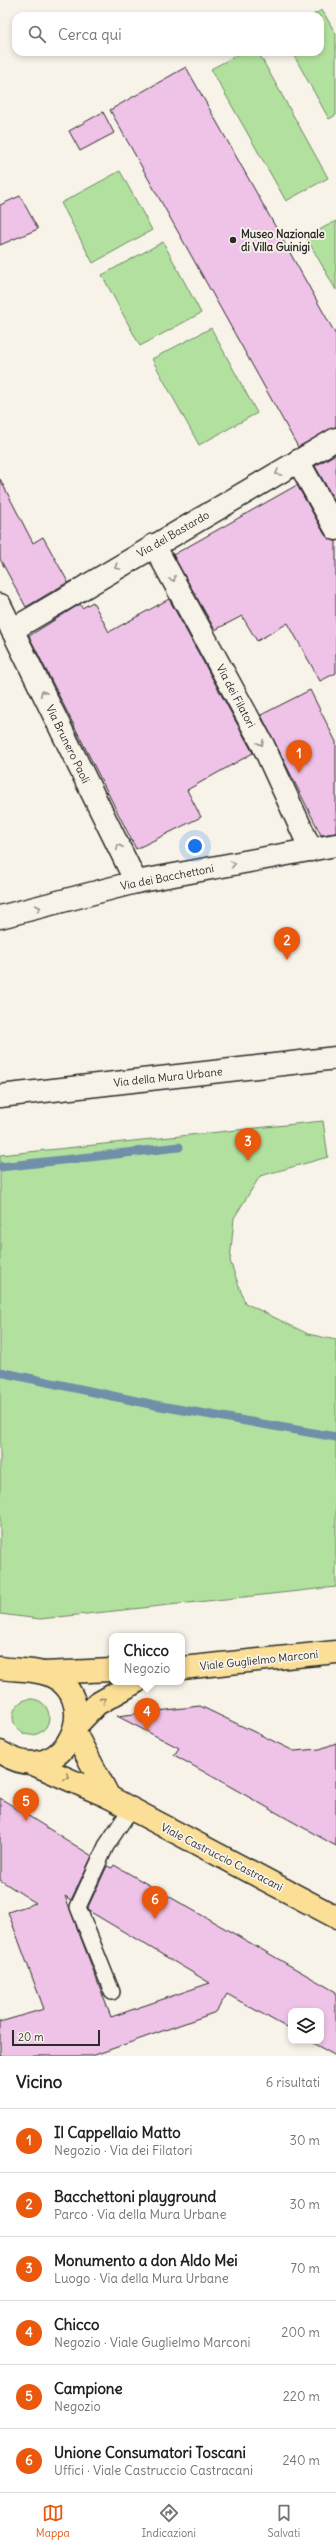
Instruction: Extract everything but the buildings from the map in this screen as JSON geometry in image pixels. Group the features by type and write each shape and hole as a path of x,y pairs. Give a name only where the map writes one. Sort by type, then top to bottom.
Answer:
{"main road":[{"name":"Viale Guglielmo Marconi","path":"185,1668 336,1652"},
{"path":"0,1668 38,1672 55,1678 73,1699 76,1713 75,1729 109,1797"},
{"path":"0,1683 7,1677 20,1672 109,1670"},
{"path":"31,1763 46,1760 59,1753 67,1745 75,1729 97,1704 131,1685"},
{"name":"Viale Castruccio Castracani","path":"0,1752 19,1762 31,1763 109,1797 130,1810 336,1917"}],"street":[{"name":"Via del Bastardo","path":"12,630 336,439"},
{"path":"298,461 336,529"},
{"name":"Via dei Filatori","path":"154,545 263,745 311,850"},
{"name":"Via Brunero Paoli","path":"0,605 136,882"},
{"name":"Via dei Bacchettoni","path":"0,917 136,882 336,845"},
{"name":"Via della Mura Urbane","path":"0,1096 336,1058"}],"lane":[{"path":"112,1992 78,1907 106,1846 130,1810"}],"green space":[{"path":"324,13 336,34 336,115 329,119 294,56 324,56"},
{"path":"235,56 260,56 328,178 286,201 211,69"},
{"path":"120,171 152,230 93,263 61,203"},
{"path":"336,221 336,290 306,237"},
{"path":"163,242 201,313 140,346 102,275"},
{"path":"211,328 257,413 199,445 152,359"},
{"path":"323,1121 328,1157 260,1176 234,1218 230,1261 245,1303 308,1334 336,1340 336,1587 40,1619 0,1614 0,1155"},
{"path":"35,1699 44,1704 48,1710 48,1724 44,1730 35,1735 27,1735 18,1730 14,1724 13,1713 18,1704 24,1700"}],"waterway":[{"path":"0,1167 179,1147"},
{"path":"0,1372 155,1405 336,1437"}],"place":[{"name":"Museo Nazionale di Villa Guinigi","path":"233,240"},
{"name":"Il Cappellaio Matto","path":"299,773"},
{"name":"Bacchettoni playground","path":"287,960"},
{"name":"Monumento a don Aldo Mei","path":"248,1161"},
{"name":"Chicco","path":"147,1731"},
{"name":"Campione","path":"26,1821"},
{"name":"Unione Consumatori Toscani","path":"155,1919"}]}
